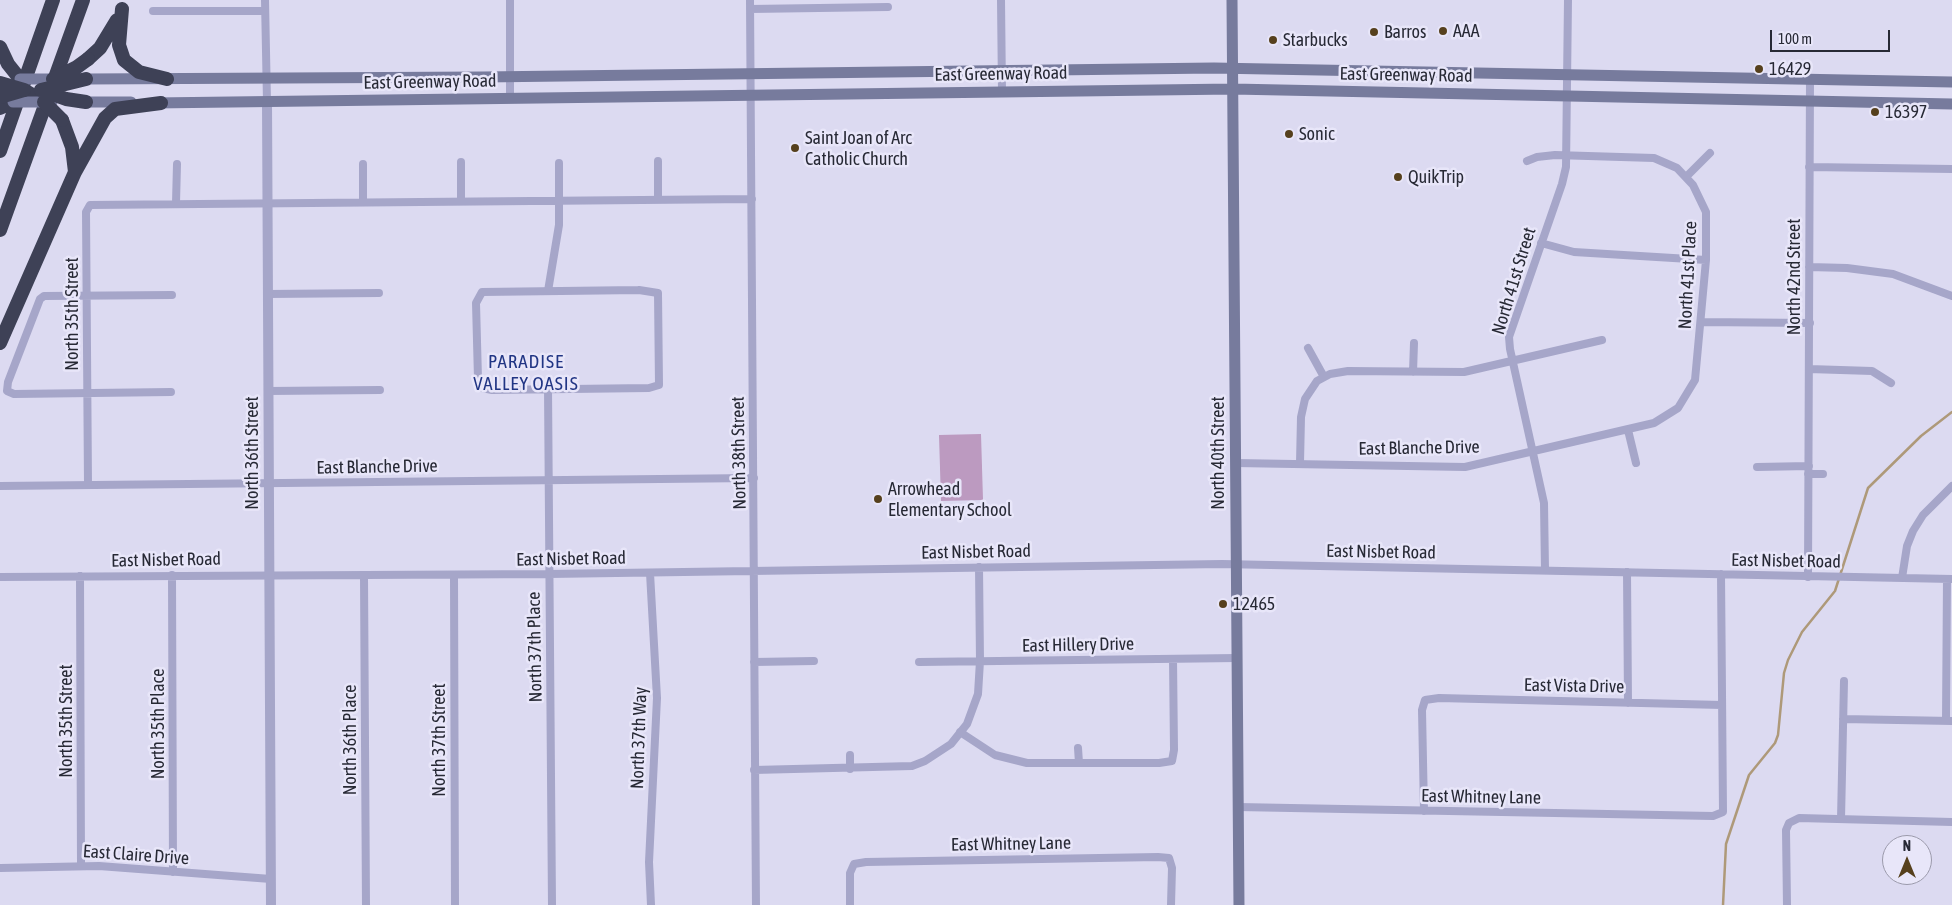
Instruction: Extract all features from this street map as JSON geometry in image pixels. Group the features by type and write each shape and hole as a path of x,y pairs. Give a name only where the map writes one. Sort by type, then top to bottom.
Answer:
{"highway":[{"path":"0,151 53,0"},
{"path":"0,230 83,0"},
{"path":"3,102 33,90 77,67 88,59 110,35 123,4"},
{"path":"123,4 119,45 124,60 139,72 167,79"},
{"path":"0,47 8,64 62,120 72,147 75,172"},
{"path":"33,90 86,79"},
{"path":"0,81 86,102"},
{"path":"0,343 75,172 104,118 116,108 162,103"}],"main road":[{"name":"North 40th Street","path":"1232,0 1239,905"},
{"name":"East Greenway Road","path":"53,79 510,77 1232,68 1948,82"},
{"path":"860,72 860,94"},
{"path":"1700,77 1700,99"},
{"path":"1947,104 1948,82"},
{"name":"East Greenway Road","path":"86,102 267,102 1233,89 1947,104"},
{"path":"3,102 33,90"}],"street":[{"name":"North 36th Street","path":"265,0 271,905"},
{"path":"510,0 510,98"},
{"name":"North 38th Street","path":"750,0 756,905"},
{"path":"1001,0 1002,92"},
{"name":"North 41st Street","path":"1545,570 1544,503 1512,361 1509,337 1562,184 1566,155 1568,0"},
{"path":"750,9 888,7"},
{"path":"153,11 265,11"},
{"name":"North 42nd Street","path":"1808,577 1810,79"},
{"path":"1527,161 1537,157 1566,155 1654,158 1668,163 1686,177 1710,153"},
{"path":"658,161 658,199"},
{"path":"460,162 461,201"},
{"path":"548,291 559,225 559,163"},
{"path":"177,164 176,203 752,199"},
{"path":"363,164 363,202"},
{"path":"1810,167 1952,169"},
{"name":"North 41st Place","path":"1678,408 1695,380 1706,260 1706,212 1693,185 1686,177"},
{"name":"North 35th Street","path":"88,485 86,212 90,205 176,203"},
{"path":"1541,243 1574,252 1706,260"},
{"path":"1809,267 1847,268 1886,273 1914,280 1952,296"},
{"path":"638,290 658,293 660,385 649,388 492,390 482,388 478,379 476,303 482,292 548,291 638,290"},
{"path":"268,294 379,293"},
{"path":"171,392 14,394 7,391 8,382 40,300 44,296 172,295"},
{"path":"1701,322 1810,323"},
{"path":"1300,464 1302,409 1310,390 1324,377 1337,372 1348,371 1464,372 1602,340"},
{"path":"1413,372 1414,343"},
{"path":"1308,348 1324,377"},
{"path":"1809,369 1872,370 1882,375 1891,383"},
{"name":"North 37th Place","path":"548,388 552,905"},
{"path":"268,391 380,390"},
{"name":"East Blanche Drive","path":"1236,462 1465,467 1533,453 1654,423 1678,408"},
{"path":"1628,430 1636,463"},
{"path":"1757,467 1809,470 1823,474"},
{"name":"East Blanche Drive","path":"0,486 754,478"},
{"path":"1902,578 1903,564 1914,530 1922,515 1952,486"},
{"name":"East Nisbet Road","path":"0,577 650,573 1236,564 1949,579"},
{"path":"754,770 912,766 926,761 951,744 967,724 975,708 978,694 980,661 979,567"},
{"path":"1627,572 1628,703"},
{"name":"North 37th Way","path":"650,573 657,698 649,862 651,905"},
{"path":"1721,574 1722,705"},
{"name":"North 35th Place","path":"172,575 173,872"},
{"name":"North 37th Street","path":"454,575 455,905"},
{"name":"North 35th Street","path":"80,576 81,866"},
{"name":"North 36th Place","path":"364,576 366,905"},
{"path":"1843,719 1949,721 1949,579"},
{"name":"East Hillery Drive","path":"919,662 1237,658"},
{"path":"960,732 994,755 1040,765 1172,760 1174,750 1173,659"},
{"path":"754,662 814,661"},
{"path":"1841,819 1844,681"},
{"name":"East Vista Drive","path":"1424,810 1422,710 1425,700 1439,698 1722,705"},
{"name":"East Whitney Lane","path":"1238,807 1713,816 1722,812 1722,705"},
{"path":"1078,748 1079,764"},
{"path":"850,755 850,769"},
{"path":"1787,905 1786,830 1789,823 1799,818 1952,822"},
{"name":"East Whitney Lane","path":"850,905 850,873 854,864 866,862 1169,858 1172,868 1171,905"},
{"name":"East Claire Drive","path":"0,868 81,866 271,879"}],"shaded area":[{"path":"981,434 983,500 941,501 939,435"}],"waterway":[{"path":"1723,905 1726,844 1749,775 1775,743 1778,735 1784,673 1788,660 1802,632 1835,591 1868,488 1921,436 1952,412"}],"place":[{"name":"AAA","path":"1443,31"},
{"name":"Barros","path":"1374,32"},
{"name":"Starbucks","path":"1273,40"},
{"name":"16429","path":"1759,69"},
{"name":"16397","path":"1875,112"},
{"name":"Sonic","path":"1289,134"},
{"name":"Saint Joan of Arc Catholic Church","path":"795,148"},
{"name":"QuikTrip","path":"1398,177"},
{"name":"Arrowhead Elementary School","path":"878,499"},
{"name":"12465","path":"1223,604"}],"district":[{"name":"PARADISE VALLEY OASIS","path":"526,373"}]}
